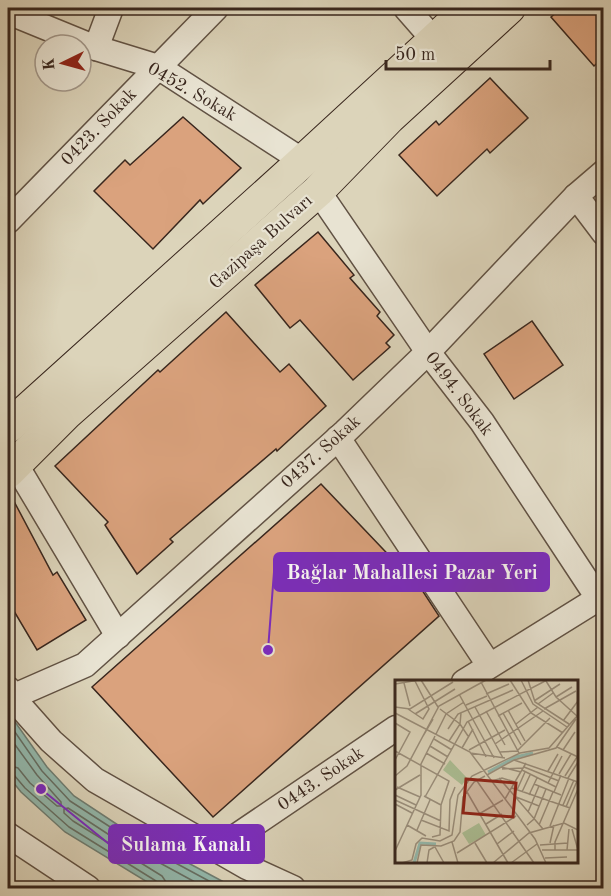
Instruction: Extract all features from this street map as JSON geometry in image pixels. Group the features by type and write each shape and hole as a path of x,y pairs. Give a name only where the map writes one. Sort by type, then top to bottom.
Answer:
{"main road":[{"name":"Gazipaşa Bulvarı","path":"8,427 470,8"},
{"name":"Gazipaşa Bulvarı","path":"12,469 68,413 318,191 389,118 509,8"}],"street":[{"path":"96,48 111,8"},
{"name":"0423. Sokak","path":"8,221 216,8"},
{"path":"406,8 434,40"},
{"name":"0452. Sokak","path":"8,12 96,48 158,68 303,161"},
{"name":"0437. Sokak","path":"10,693 86,665 338,438 428,352 576,196 603,172"},
{"name":"0494. Sokak","path":"318,191 428,352 482,422 601,596"},
{"path":"576,196 603,233"},
{"path":"338,438 489,665"},
{"path":"12,469 118,636"},
{"path":"466,680 601,596"},
{"path":"10,693 51,741 94,780 247,867 293,888"},
{"name":"0443. Sokak","path":"216,850 395,729"},
{"path":"8,835 88,888"}],"water":[{"path":"8,712 47,767 74,796 121,827 235,888 157,888 65,832 21,792 8,776"}],"building":[{"path":"562,8 603,8 603,58 594,66 551,17"},
{"path":"490,78 528,118 490,153 487,149 437,196 399,155 436,121 439,125"},
{"path":"183,117 241,168 203,204 200,200 153,249 94,191 125,160 130,165"},
{"path":"318,232 354,275 350,278 380,312 377,316 394,335 386,343 390,347 353,380 300,320 290,328 255,285"},
{"path":"226,312 280,372 289,364 326,406 277,451 276,449 170,539 173,542 137,574 105,525 108,522 55,466 158,370 160,372"},
{"path":"532,321 563,365 514,399 484,354"},
{"path":"321,484 422,590 439,616 213,817 92,687"},
{"path":"8,490 53,575 57,572 86,620 37,650 8,601"}],"place":[{"name":"Bağlar Mahallesi Pazar Yeri","path":"268,650"},
{"name":"Sulama Kanalı","path":"41,789"}]}
